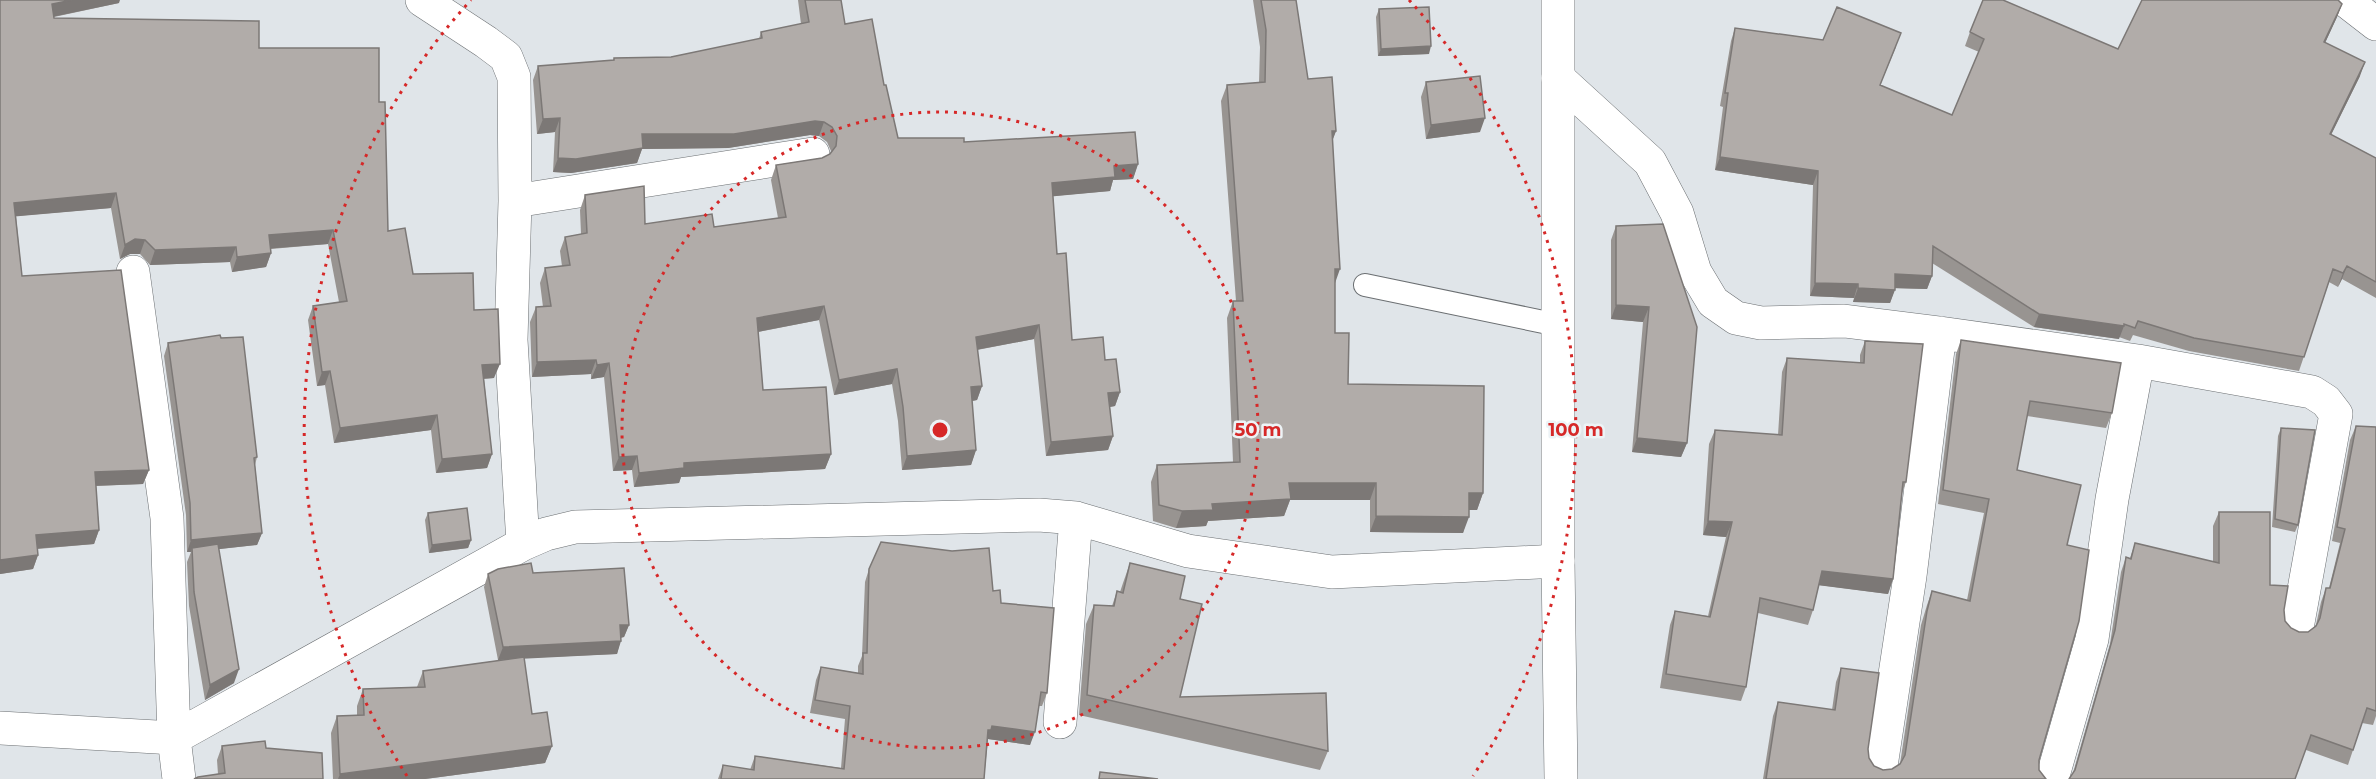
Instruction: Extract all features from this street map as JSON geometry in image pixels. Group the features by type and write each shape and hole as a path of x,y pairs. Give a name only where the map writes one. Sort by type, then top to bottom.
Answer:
{"street":[{"path":"422,0 506,57 514,77 515,201 511,340 524,544"},
{"path":"1558,0 1557,561 1561,779"},
{"path":"2344,0 2376,24"},
{"path":"1558,78 1650,162 1677,213 1695,272 1713,302 1736,318 1761,323 1844,321 1940,333 2138,361 2312,392 2326,401 2336,414 2297,628"},
{"path":"515,201 813,154"},
{"path":"134,272 167,518 174,738 179,779"},
{"path":"1881,766 1910,576 1940,333"},
{"path":"2052,779 2092,639 2112,499 2138,361"},
{"path":"0,728 174,738 524,544 546,534 575,527 1039,515 1076,518 1188,551 1332,572 1557,561"},
{"path":"1060,722 1076,518"}],"lane":[{"path":"1365,285 1558,325"}],"building":[{"path":"0,0 72,0 52,4 54,18 259,21 259,48 379,48 379,102 385,102 388,231 405,228 413,274 473,273 474,310 498,309 500,364 482,365 492,454 442,459 437,415 340,428 330,371 322,372 313,306 347,301 333,230 269,235 271,253 237,257 236,247 155,250 145,240 135,239 125,245 116,193 14,203 22,276 121,270 149,470 95,472 99,530 36,535 38,555 0,560"},
{"path":"805,0 841,0 845,24 872,19 884,85 886,85 898,138 964,138 964,142 1135,132 1138,164 1114,166 1115,177 1052,183 1057,254 1066,253 1072,340 1103,337 1105,360 1116,359 1120,392 1108,393 1113,436 1051,442 1039,325 976,337 982,386 971,387 976,450 907,456 897,369 839,380 824,306 757,318 763,390 826,387 831,454 684,463 684,468 639,473 637,456 619,457 609,363 597,365 596,360 537,362 536,307 551,306 545,268 570,265 565,237 587,233 585,195 644,186 645,224 712,214 714,227 786,217 776,165 822,158 830,154 836,146 837,136 832,127 824,122 815,121 734,134 642,134 643,148 576,159 558,158 560,118 543,119 538,66 614,60 614,58 671,57 762,38 761,32 809,22"},
{"path":"1261,0 1296,0 1308,79 1332,77 1336,131 1332,131 1340,269 1335,269 1335,333 1349,333 1348,384 1484,386 1483,493 1469,493 1469,517 1376,516 1376,483 1289,483 1291,499 1212,504 1213,510 1182,511 1159,505 1157,465 1240,462 1233,301 1243,301 1227,85 1265,82 1266,30"},
{"path":"1983,0 2003,0 2118,49 2142,0 2338,0 2342,4 2324,42 2365,62 2330,134 2376,158 2376,282 2347,266 2343,273 2333,269 2304,357 2194,338 2138,321 2135,328 2124,324 2124,326 2039,314 1933,246 1932,276 1895,274 1895,290 1858,288 1858,284 1815,283 1818,171 1720,157 1728,93 1725,93 1735,28 1823,40 1837,7 1901,33 1880,85 1952,115 1984,39 1970,32"},
{"path":"1429,7 1431,46 1381,49 1379,9"},
{"path":"1480,76 1485,118 1431,125 1426,82"},
{"path":"1663,224 1697,327 1687,443 1637,438 1649,307 1616,305 1616,226"},
{"path":"220,335 221,338 243,337 257,457 254,458 262,533 191,540 190,503 168,343"},
{"path":"1961,340 2121,363 2112,413 2030,401 2017,470 2081,485 2067,545 2089,550 2079,621 2039,760 2039,770 2046,779 1766,779 1778,702 1835,710 1841,668 1879,673 1868,749 1869,758 1874,766 1883,770 1892,769 1900,764 1905,755 1932,591 1970,601 1989,499 1943,490"},
{"path":"1865,341 1923,344 1906,482 1903,482 1893,579 1822,571 1813,610 1760,598 1746,687 1666,674 1675,611 1710,617 1732,522 1708,521 1715,430 1782,435 1787,358 1864,363"},
{"path":"2356,426 2376,427 2376,711 2367,708 2353,750 2311,735 2295,779 2069,779 2075,770 2115,630 2126,557 2131,559 2135,543 2219,563 2219,512 2270,512 2270,585 2288,586 2284,610 2285,621 2299,632 2308,632 2316,626 2320,618 2326,588 2330,588 2345,529 2337,527"},
{"path":"2281,428 2315,430 2298,525 2275,519"},
{"path":"467,508 471,540 432,545 428,513"},
{"path":"881,542 952,551 989,548 993,591 1000,590 1001,603 1054,608 1047,693 1041,692 1035,732 992,726 991,730 988,730 984,779 721,779 723,765 754,770 755,756 844,769 850,706 815,700 821,667 863,674 863,653 867,653 869,569"},
{"path":"218,544 239,669 210,685 194,592 192,548"},
{"path":"531,563 533,573 624,568 629,625 620,625 621,641 503,647 488,574 498,569"},
{"path":"1130,563 1185,576 1180,599 1202,604 1180,697 1326,693 1328,751 1087,695 1094,605 1114,606 1117,591 1123,593"},
{"path":"524,657 532,714 547,712 552,746 340,774 337,716 364,715 363,689 425,687 423,671"},
{"path":"265,741 266,748 322,753 323,779 194,779 225,773 222,746"},
{"path":"1100,772 1158,779 1099,779"}]}
